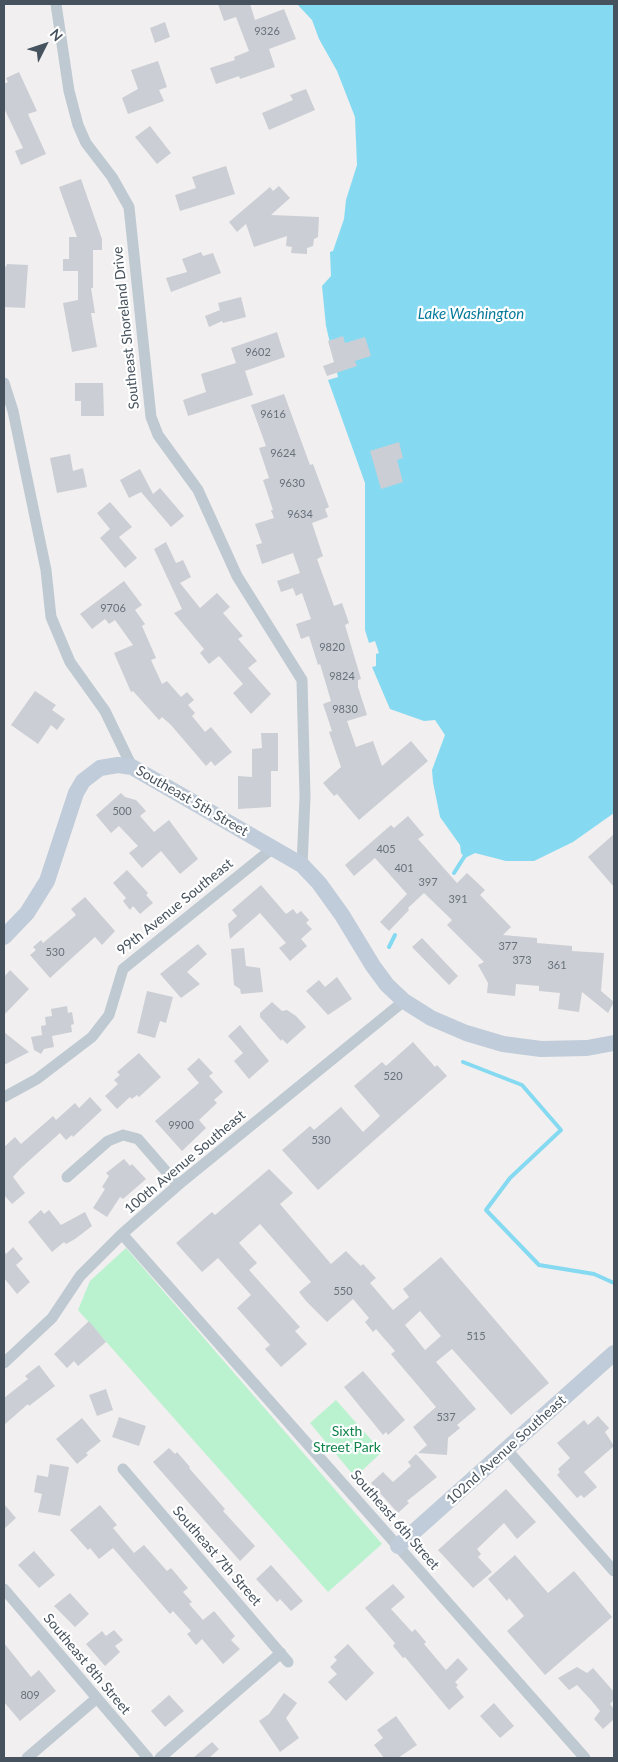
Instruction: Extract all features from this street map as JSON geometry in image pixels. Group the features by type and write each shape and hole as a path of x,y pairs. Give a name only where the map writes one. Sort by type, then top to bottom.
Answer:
{"street":[{"name":"Southeast Shoreland Drive","path":"56,4 69,91 78,126 86,143 117,184 129,207 151,417 158,435 198,490 237,576 302,680 305,789 302,865"},
{"name":"Southeast 5th Street","path":"4,384 13,411 46,570 51,617 70,662 105,711 132,767 302,865 342,915 373,966 404,1001"},
{"path":"4,937 27,912 47,881 76,792 83,781 100,768 109,765 132,767"},
{"name":"99th Avenue Southeast","path":"4,1097 37,1079 92,1037 109,1015 123,969 273,848"},
{"path":"404,1001 449,1025 503,1044 542,1049 587,1048 614,1043"},
{"name":"100th Avenue Southeast","path":"4,1363 52,1318 80,1276 122,1234 178,1185 404,1001"},
{"path":"67,1177 108,1141 123,1135 138,1139 178,1185"},
{"name":"Southeast 6th Street","path":"122,1234 585,1758"},
{"name":"102nd Avenue Southeast","path":"398,1546 614,1353"},
{"path":"506,1450 614,1571"},
{"name":"Southeast 7th Street","path":"123,1469 284,1658 160,1758"},
{"name":"Southeast 8th Street","path":"4,1588 148,1758"},
{"path":"27,1758 98,1698"}],"green space":[{"path":"126,1248 382,1544 328,1592 78,1310 90,1281"},
{"name":"Sixth Street Park","path":"336,1400 382,1452 355,1477 310,1423"}],"water":[{"name":"Lake Washington","path":"297,4 614,4 614,813 573,842 534,861 506,861 475,853 465,858 461,853 460,845 440,817 433,782 432,770 445,735 435,720 424,721 390,709 372,667 376,666 376,654 379,653 375,641 369,643 365,630 365,483 328,380 338,377 326,326 322,286 331,276 330,252 333,251 344,219 346,200 357,165 355,117 337,71 319,39 312,20"}],"building":[{"path":"218,4 250,4 255,20 284,9 296,39 269,49 275,67 240,79 239,76 216,84 210,68 235,60 234,57 249,51 236,17 224,21"},
{"path":"165,22 170,37 155,43 150,28"},
{"path":"158,61 167,87 159,90 164,101 128,114 122,98 138,89 131,70"},
{"path":"19,72 37,111 28,114 46,154 21,165 15,151 23,148 4,108 4,84 8,82 6,78"},
{"path":"306,89 315,110 269,130 262,113 293,100 290,95"},
{"path":"150,126 171,153 157,164 135,137"},
{"path":"226,166 235,194 180,211 175,195 196,188 192,177"},
{"path":"81,179 102,239 102,250 93,250 93,288 91,288 95,313 91,313 97,347 72,352 63,303 78,300 78,271 63,271 63,259 69,259 69,237 77,237 59,187"},
{"path":"279,186 290,198 271,215 319,217 318,237 314,239 313,246 307,248 307,254 291,253 292,247 286,246 287,236 254,247 246,224 237,232 229,222 270,187 273,191"},
{"path":"201,252 203,256 213,253 221,273 171,292 166,278 187,272 182,259"},
{"path":"7,264 28,265 25,308 4,307 4,266 6,267"},
{"path":"241,297 246,317 223,323 222,321 209,327 205,316 220,310 218,303"},
{"path":"277,332 285,357 245,371 253,395 188,416 183,400 206,392 201,374 236,363 231,348"},
{"path":"343,336 345,343 365,337 371,356 355,361 357,366 327,376 323,366 334,362 328,341"},
{"path":"75,383 103,383 104,416 81,416 81,401 75,401"},
{"path":"284,394 310,465 313,464 329,507 325,509 328,517 312,523 323,556 317,559 334,606 342,603 349,623 345,625 361,679 358,680 358,687 367,715 347,721 356,747 373,741 382,766 411,741 428,761 359,820 337,794 334,796 323,783 341,767 329,732 332,731 323,704 331,701 320,664 318,665 309,636 301,639 296,624 311,619 302,593 296,596 293,588 281,592 277,581 300,573 293,553 262,564 256,545 262,543 255,524 274,518 263,480 269,478 259,448 266,446 251,405"},
{"path":"399,442 403,458 397,460 403,482 381,489 370,451"},
{"path":"70,454 73,471 83,468 87,487 57,493 50,458"},
{"path":"140,469 153,494 160,488 184,516 171,527 141,492 129,498 120,480"},
{"path":"110,502 132,527 119,537 137,558 125,568 100,538 110,529 97,513"},
{"path":"166,542 176,563 183,560 191,577 180,583 200,608 217,593 230,607 223,613 243,636 238,639 257,661 248,668 271,694 251,714 233,693 243,684 219,656 209,664 200,653 204,649 174,613 182,609 154,549"},
{"path":"124,581 142,605 135,610 145,624 142,626 156,658 151,660 162,684 167,681 181,697 187,692 194,700 188,705 195,713 192,716 205,732 211,727 232,752 215,766 211,761 206,766 171,725 162,717 159,720 133,691 131,692 114,653 133,645 115,620 109,624 105,619 92,629 80,614"},
{"path":"35,691 56,705 52,710 65,719 57,730 51,725 38,744 11,725"},
{"path":"261,733 278,733 278,771 271,771 271,807 238,809 238,776 252,777 252,749 262,748"},
{"path":"121,793 125,797 136,800 146,811 140,816 154,832 169,820 198,859 180,874 161,851 142,868 129,853 138,846 119,826 111,833 96,815"},
{"path":"408,816 424,835 418,839 457,883 467,873 485,890 480,895 511,927 503,935 537,938 537,943 572,946 572,951 604,953 601,991 614,1002 608,1013 582,992 579,1012 558,1009 560,993 539,991 539,986 516,984 515,996 487,993 488,983 478,965 484,962 447,925 452,920 424,893 408,908 409,910 389,931 380,922 407,894 375,858 354,876 345,865 391,825 394,828"},
{"path":"614,834 614,887 588,857"},
{"path":"127,870 148,893 146,895 153,903 140,914 133,906 130,910 123,901 126,898 113,883"},
{"path":"261,885 286,914 293,909 297,914 301,911 309,920 306,923 312,929 301,939 307,946 290,961 279,948 286,943 260,913 230,939 228,924 237,916 232,910"},
{"path":"85,897 115,931 102,945 95,937 50,978 30,955 36,950 33,947 41,940 43,943 76,915 71,909"},
{"path":"422,938 458,976 449,985 412,947"},
{"path":"198,944 207,954 187,972 200,984 181,998 160,974"},
{"path":"244,948 246,966 260,968 263,992 241,994 240,989 234,985 231,949"},
{"path":"10,970 29,989 4,1015 4,977"},
{"path":"337,977 352,999 328,1015 306,991 319,980 325,987"},
{"path":"147,991 173,997 166,1023 160,1021 155,1038 137,1033"},
{"path":"272,1002 282,1011 287,1010 296,1016 306,1027 287,1044 282,1039 281,1041 260,1017 260,1013"},
{"path":"67,1006 68,1013 72,1012 74,1024 71,1025 72,1032 52,1036 54,1047 44,1049 41,1054 34,1050 31,1037 42,1035 41,1026 46,1025 45,1017 52,1016 51,1009"},
{"path":"240,1025 269,1061 249,1079 234,1061 243,1053 228,1036"},
{"path":"4,1032 29,1052 4,1065"},
{"path":"413,1042 435,1067 437,1065 447,1076 318,1190 282,1150 310,1126 314,1130 341,1107 363,1132 380,1116 354,1086 382,1062 386,1066"},
{"path":"139,1053 161,1077 139,1097 137,1095 132,1099 130,1097 117,1109 105,1096 118,1084 114,1080 120,1075 117,1072"},
{"path":"199,1058 213,1073 209,1076 223,1092 214,1100 217,1103 199,1120 206,1128 182,1151 155,1121 199,1083 187,1069"},
{"path":"90,1097 102,1110 73,1137 72,1135 66,1140 60,1133 21,1168 13,1177 25,1193 12,1204 4,1195 4,1147 15,1137 21,1144 53,1116 56,1120 75,1103 79,1108"},
{"path":"124,1159 130,1166 132,1164 146,1179 123,1199 120,1197 107,1217 93,1208 105,1189 102,1187 109,1176 106,1173"},
{"path":"269,1169 293,1193 280,1204 331,1264 346,1251 361,1266 363,1264 376,1278 370,1283 393,1310 409,1297 403,1289 441,1257 549,1383 511,1415 452,1349 436,1362 476,1409 457,1425 460,1428 448,1438 447,1455 418,1453 427,1445 413,1427 436,1407 391,1354 395,1351 376,1329 373,1332 365,1322 369,1318 353,1299 327,1322 299,1292 311,1282 260,1224 239,1243 257,1263 249,1270 300,1327 295,1331 307,1344 281,1367 265,1349 270,1345 237,1308 251,1295 218,1258 202,1272 176,1243 212,1212 215,1215","holes":["420,1311 441,1336 425,1350 405,1325"]},
{"path":"41,1210 44,1214 49,1210 61,1225 85,1212 92,1226 75,1239 66,1244 64,1242 52,1252 28,1222"},
{"path":"13,1247 23,1259 16,1265 30,1282 17,1294 4,1278 4,1251 6,1254"},
{"path":"89,1321 106,1342 78,1366 74,1361 67,1368 54,1354"},
{"path":"39,1365 55,1386 29,1406 28,1404 4,1425 4,1398 28,1379 25,1376"},
{"path":"363,1371 405,1420 388,1435 386,1432 383,1435 344,1387"},
{"path":"106,1389 113,1410 97,1416 89,1395"},
{"path":"598,1416 609,1428 605,1432 614,1446 584,1472 597,1487 584,1498 581,1495 577,1498 557,1475 560,1472 558,1469 570,1458 557,1443 584,1420 588,1425"},
{"path":"119,1417 146,1426 139,1446 112,1437"},
{"path":"82,1418 101,1441 86,1453 88,1455 77,1464 56,1439"},
{"path":"169,1448 175,1454 177,1452 225,1509 223,1511 255,1546 240,1561 153,1462"},
{"path":"416,1454 437,1477 407,1501 409,1503 398,1513 371,1483 383,1472 393,1482 411,1466 408,1462"},
{"path":"50,1464 69,1467 60,1516 38,1512 42,1494 34,1492 37,1475 48,1477"},
{"path":"506,1489 536,1522 517,1539 504,1523 477,1549 481,1554 478,1557 492,1572 473,1588 438,1550"},
{"path":"4,1504 16,1518 4,1529"},
{"path":"100,1505 117,1525 113,1528 134,1553 144,1545 167,1571 171,1568 188,1588 183,1592 192,1602 189,1604 203,1620 214,1611 235,1636 231,1640 240,1649 223,1664 202,1639 196,1645 187,1634 191,1631 173,1611 170,1614 113,1548 99,1559 70,1530"},
{"path":"34,1551 55,1575 39,1588 18,1565"},
{"path":"515,1555 548,1593 574,1571 612,1617 545,1675 507,1631 524,1616 509,1598 507,1601 488,1579"},
{"path":"271,1565 303,1601 291,1611 280,1599 277,1602 256,1579"},
{"path":"393,1584 405,1597 391,1609 412,1632 415,1629 426,1642 424,1644 446,1670 458,1658 468,1669 455,1682 458,1685 456,1687 464,1697 449,1710 405,1657 403,1658 393,1646 395,1643 365,1608"},
{"path":"70,1593 89,1614 75,1627 54,1606"},
{"path":"114,1630 123,1640 115,1646 120,1652 105,1666 86,1644 102,1631 106,1636"},
{"path":"4,1643 31,1677 39,1670 56,1691 20,1721 4,1702"},
{"path":"348,1644 374,1673 346,1701 328,1682 337,1674 330,1667 337,1660 334,1657"},
{"path":"577,1667 587,1673 593,1668 614,1692 614,1700 610,1704 614,1709 614,1719 603,1729 594,1719 600,1711 591,1700 577,1685 569,1690 558,1678"},
{"path":"284,1693 297,1703 286,1718 299,1738 280,1752 259,1721 269,1714"},
{"path":"169,1695 184,1711 165,1727 151,1711"},
{"path":"494,1703 514,1726 500,1738 480,1716"},
{"path":"396,1716 417,1745 398,1758 384,1758 374,1745 383,1738 377,1730"},
{"path":"212,1742 219,1749 209,1758 193,1758"}],"waterway":[{"path":"454,873 466,854"},
{"path":"389,947 395,935"},
{"path":"463,1062 522,1085 561,1130 510,1178 486,1210 539,1265 594,1274 614,1283"}]}
